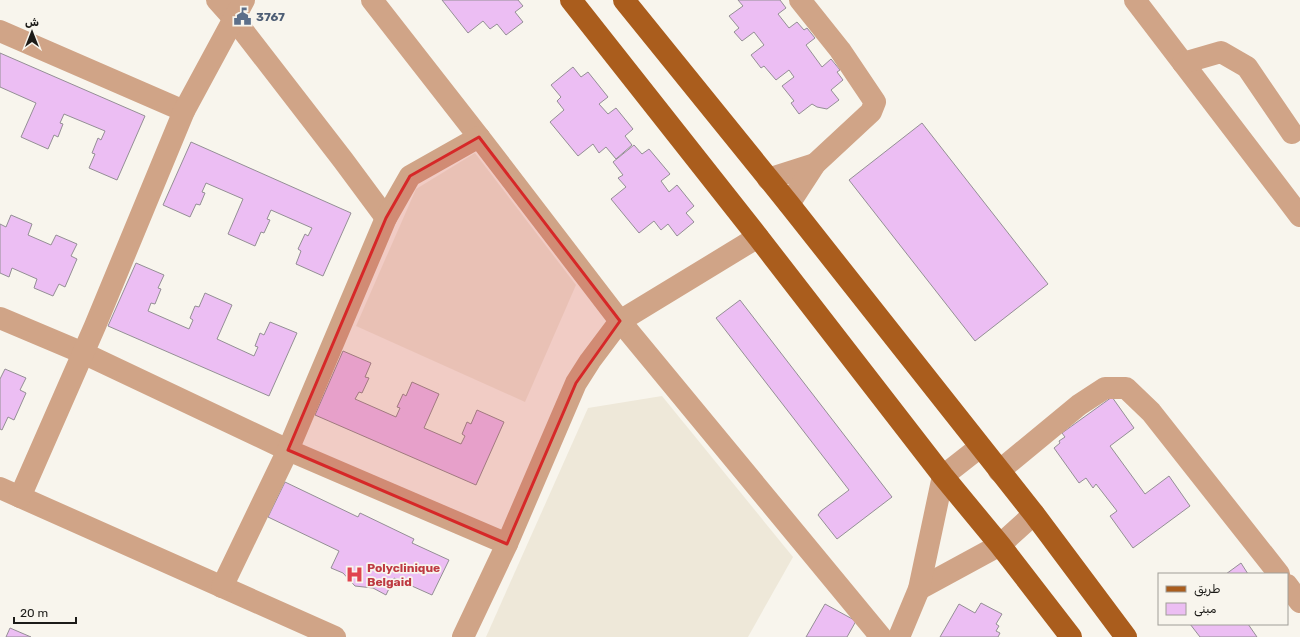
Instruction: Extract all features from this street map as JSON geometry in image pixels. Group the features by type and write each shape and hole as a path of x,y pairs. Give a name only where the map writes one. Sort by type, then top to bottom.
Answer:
{"main road":[{"path":"571,0 758,236 943,476 1000,545 1071,637"},
{"path":"624,0 789,204 1034,514 1126,637"}],"street":[{"path":"217,0 234,19 386,218"},
{"path":"20,497 83,353 184,111 244,0"},
{"path":"372,0 620,321 882,637"},
{"path":"789,204 815,164 871,112 876,102 840,50 800,0"},
{"path":"1135,0 1300,216"},
{"path":"0,31 184,111"},
{"path":"1183,62 1221,52 1247,67 1292,132"},
{"path":"222,587 288,450 386,218 410,176 479,137"},
{"path":"768,179 815,164"},
{"path":"463,637 507,544 576,383 590,361 620,321 758,236"},
{"path":"0,318 83,353 288,450 507,544"},
{"path":"999,471 1079,405 1105,388 1126,388 1151,412 1278,573"},
{"path":"899,637 919,589 943,476 980,446"},
{"path":"0,488 335,637"},
{"path":"919,589 1000,545 1034,514"},
{"path":"1288,586 1300,602"}],"highlighted area":[{"path":"479,137 620,321 576,383 507,544 288,450 386,218 410,176"}],"shaded area":[{"path":"475,153 576,285 525,402 356,326 416,189"},
{"path":"662,396 793,557 748,637 486,637 588,408"}],"building":[{"path":"442,0 518,0 523,6 515,12 523,22 506,35 497,24 490,29 483,21 468,33"},
{"path":"738,0 780,0 786,8 778,14 789,28 797,22 804,30 807,28 815,38 806,45 822,67 831,59 840,70 837,72 843,80 831,90 839,100 827,109 817,107 812,104 799,114 791,103 794,101 782,86 794,77 789,70 776,80 764,66 761,68 751,55 764,45 754,32 742,41 734,32 739,28 729,16 743,6"},
{"path":"0,53 145,116 117,180 89,168 95,154 92,153 98,138 101,140 105,131 64,114 60,123 63,124 58,137 54,135 48,149 21,137 36,103 0,87"},
{"path":"573,67 581,77 588,72 608,97 599,104 608,114 616,108 633,129 625,136 632,145 616,159 606,147 599,153 593,144 578,156 550,122 564,110 557,101 561,97 551,85"},
{"path":"922,123 1048,284 975,341 849,180"},
{"path":"191,142 351,213 323,276 296,264 301,251 298,249 305,234 308,236 312,228 271,210 267,219 270,220 264,233 261,232 255,246 228,234 243,199 206,183 202,192 205,193 200,205 196,204 190,217 163,205"},
{"path":"634,145 642,154 649,149 670,174 661,181 669,192 677,185 694,206 686,213 694,222 677,236 668,224 661,230 654,221 639,233 611,199 626,187 618,178 623,175 613,162"},
{"path":"11,215 32,224 28,235 51,245 56,235 77,244 71,256 77,259 65,287 59,284 53,296 34,288 37,279 12,268 9,277 0,273 0,224 6,227"},
{"path":"136,263 164,275 158,288 161,289 155,304 151,303 148,311 189,329 193,320 190,318 195,306 199,307 205,293 232,305 217,339 254,356 258,347 255,346 260,333 264,335 270,322 297,333 269,396 108,326"},
{"path":"740,300 892,497 837,539 818,515 821,511 849,490 716,318"},
{"path":"343,351 371,363 365,377 369,378 362,393 359,392 355,399 396,417 400,408 397,407 403,394 406,396 412,382 439,394 424,428 461,444 465,436 462,434 467,422 471,424 477,410 504,422 476,485 315,415"},
{"path":"5,369 26,378 20,390 26,393 14,420 8,417 2,430 0,429 0,379"},
{"path":"1112,397 1134,428 1110,446 1145,494 1169,476 1190,506 1133,548 1110,516 1117,511 1096,484 1093,488 1086,478 1079,483 1054,448 1060,443 1059,441 1065,437 1062,433"},
{"path":"285,482 358,517 360,513 414,539 412,543 449,560 432,595 394,578 386,595 373,588 355,586 343,573 331,568 339,551 268,517"},
{"path":"1241,563 1247,573 1227,573"},
{"path":"981,603 1002,614 996,624 999,626 996,631 1000,633 998,637 940,637 959,604 975,613"},
{"path":"825,604 856,621 847,637 806,637"},
{"path":"1191,625 1249,625 1257,637 1200,637"},
{"path":"10,628 31,637 6,637"}],"place":[{"name":"3767","path":"243,17"},
{"name":"Polyclinique Belgaid","path":"354,575"}]}
